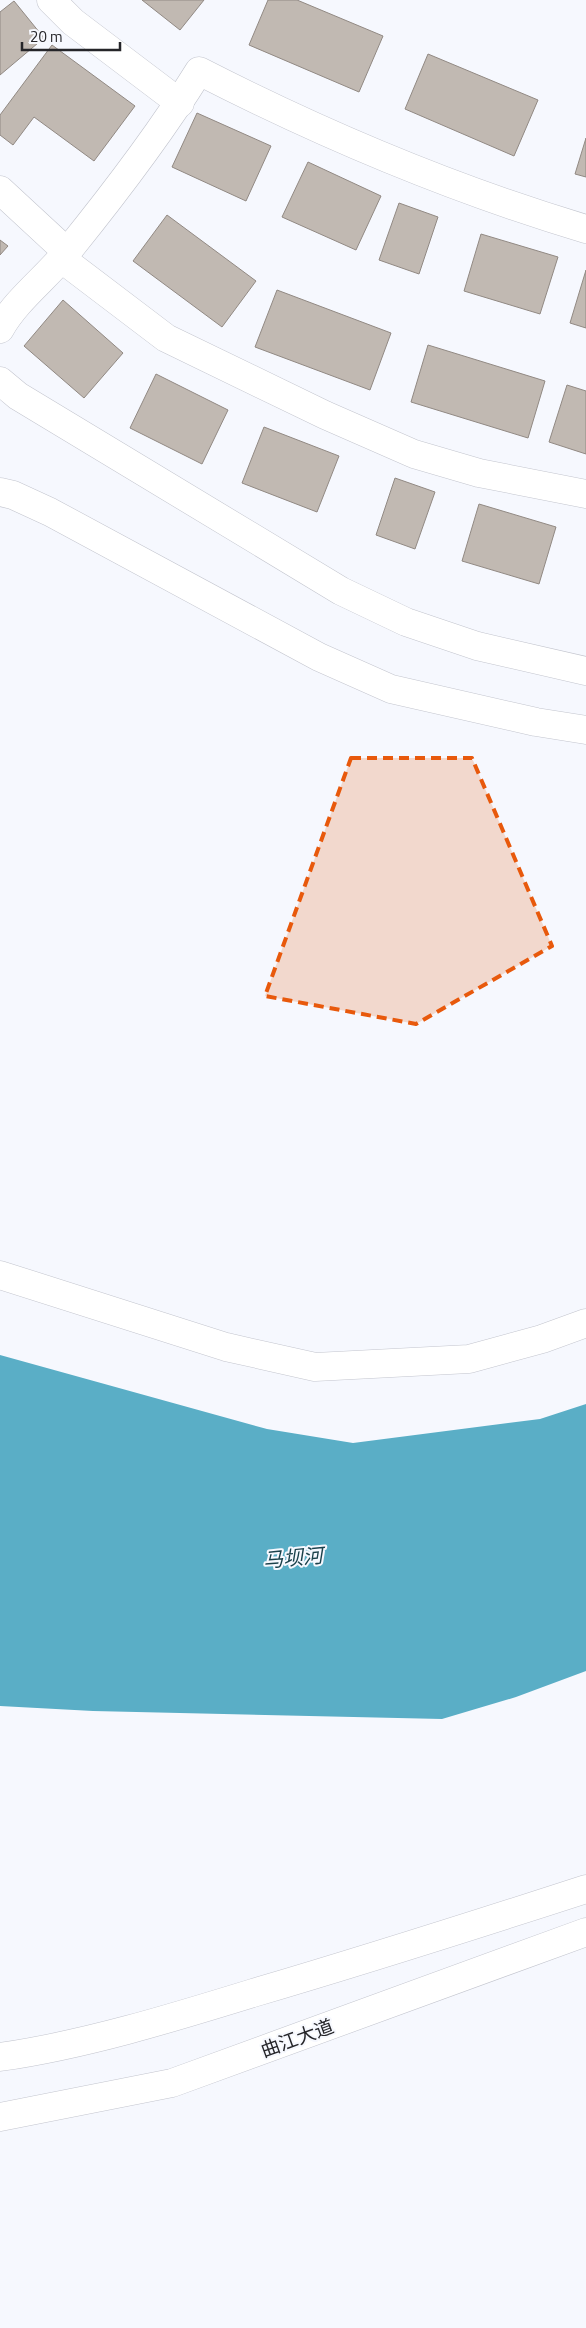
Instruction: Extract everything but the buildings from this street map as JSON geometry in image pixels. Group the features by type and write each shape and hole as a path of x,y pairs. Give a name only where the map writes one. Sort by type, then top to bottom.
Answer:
{"main road":[{"path":"51,0 73,22 180,103"},
{"path":"0,330 28,295 65,255 180,103 199,71 274,109 372,154 458,186 586,229"},
{"path":"0,190 65,255 166,338 325,415 414,454 479,474 586,494"},
{"path":"0,381 18,396 341,591 406,622 459,640 586,671"},
{"path":"0,492 12,494 50,512 319,657 391,689 536,722 586,730"},
{"path":"0,1275 226,1347 315,1367 469,1359 542,1340 586,1323"},
{"path":"0,2057 41,2051 207,2007 387,1953 586,1889"},
{"name":"曲江大道","path":"0,2117 172,2083 586,1932"}],"highlighted area":[{"path":"351,758 472,758 552,946 416,1024 265,996"}],"water":[{"name":"马坝河","path":"0,1355 267,1429 353,1443 540,1419 586,1404 586,1671 516,1697 442,1719 93,1711 0,1706"}]}
